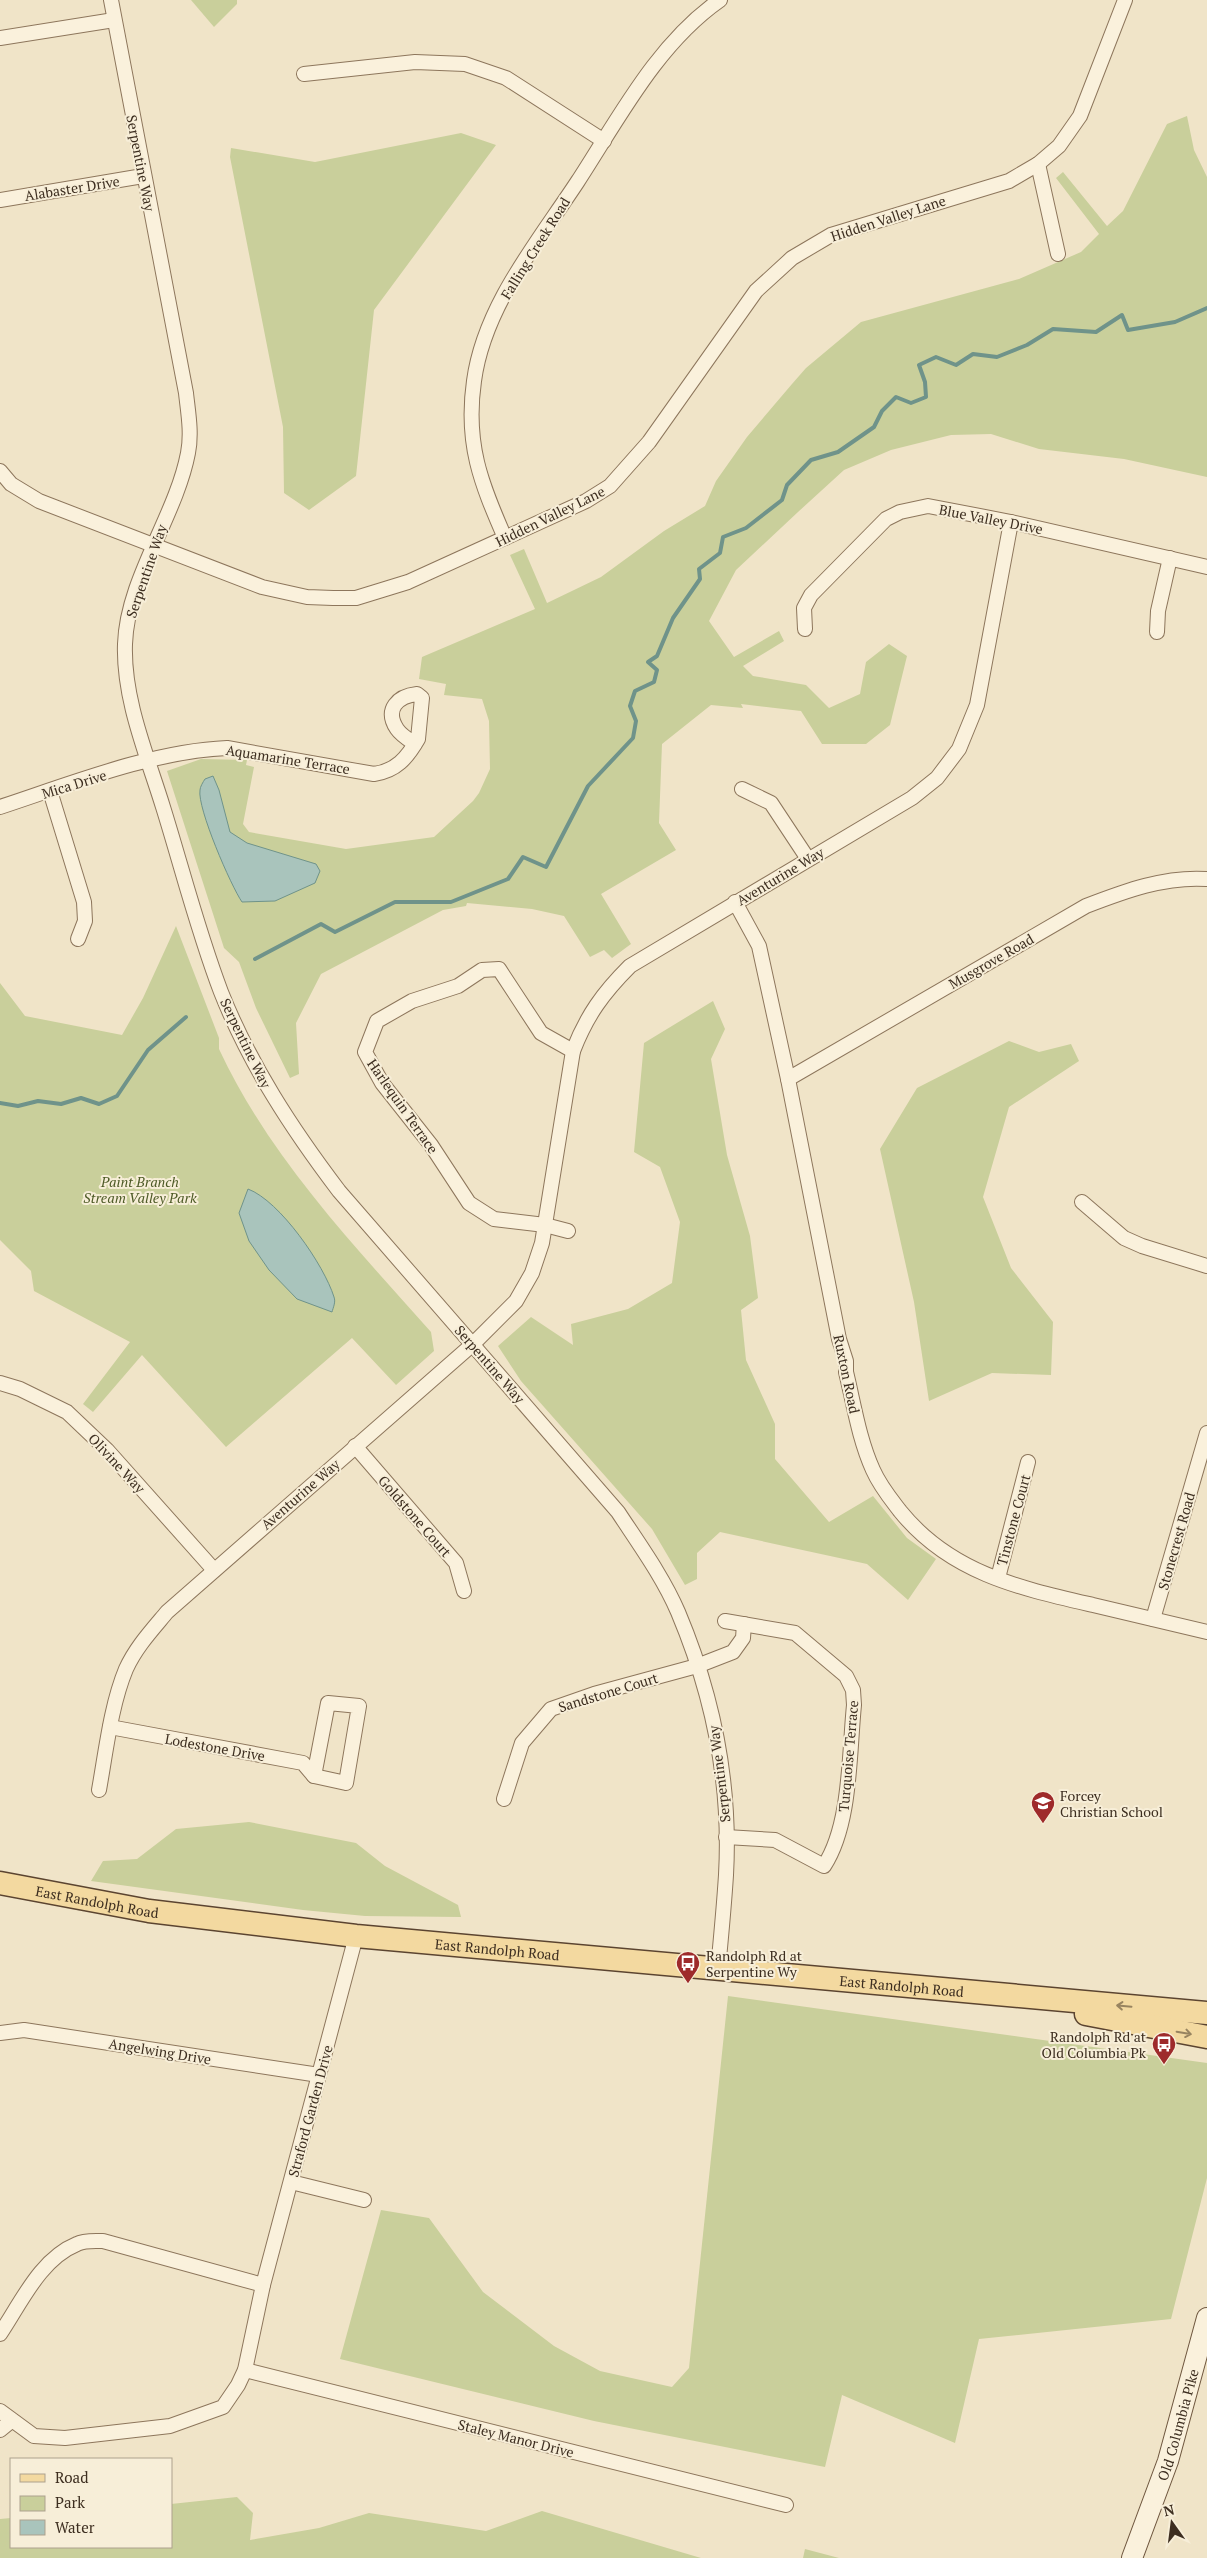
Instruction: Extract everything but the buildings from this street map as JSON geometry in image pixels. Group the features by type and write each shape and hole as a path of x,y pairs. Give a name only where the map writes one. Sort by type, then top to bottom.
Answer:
{"main road":[{"name":"East Randolph Road","path":"0,1883 149,1911 356,1936 1207,2013"},
{"name":"East Randolph Road","path":"1000,1994 1117,2021 1207,2037"},
{"name":"Old Columbia Pike","path":"1132,2558 1168,2461 1207,2318"}],"street":[{"name":"Serpentine Way","path":"111,0 143,176 186,393 190,428 189,451 182,476 131,607 124,644 128,690 149,761 222,992 258,1071 297,1136 339,1192 618,1512 644,1552 677,1611 697,1666 717,1741 722,1768 726,1874 718,1969"},
{"name":"Falling Creek Road","path":"506,538 482,484 472,439 474,380 488,330 507,290 634,95 678,36 701,13 720,0"},
{"name":"Hidden Valley Lane","path":"0,471 11,484 39,500 262,587 307,598 356,598 408,582 586,501 610,486 649,442 756,290 792,258 831,235 1009,181 1038,164 1059,146 1080,116 1125,0"},
{"path":"0,38 114,20"},
{"path":"304,74 415,62 465,64 506,78 604,141"},
{"path":"1038,164 1058,254"},
{"name":"Alabaster Drive","path":"0,200 143,176"},
{"name":"Blue Valley Drive","path":"805,629 804,608 810,595 886,519 900,512 928,506 1011,522 1207,567"},
{"name":"Aventurine Way","path":"99,1790 110,1728 126,1669 141,1642 167,1612 473,1344 516,1301 532,1274 542,1243 573,1051 584,1025 603,993 630,966 912,798 937,778 959,749 977,705 1011,522"},
{"path":"1157,632 1158,611 1170,558"},
{"name":"Aquamarine Terrace","path":"149,761 203,749 227,748 374,774 388,772 407,757 415,744"},
{"name":"Mica Drive","path":"0,807 149,761"},
{"path":"742,789 771,803 808,859"},
{"path":"50,791 84,902 85,921 78,939"},
{"name":"Musgrove Road","path":"788,1079 1086,906 1127,890 1168,881 1207,879"},
{"name":"Ruxton Road","path":"735,902 759,946 788,1079 839,1338 846,1361 846,1372 862,1438 873,1471 885,1492 916,1531 951,1558 981,1574 998,1578 1020,1588 1207,1632"},
{"name":"Harlequin Terrace","path":"544,1225 494,1219 469,1204 431,1145 382,1082 365,1052 377,1021 412,1001 458,986 482,970 499,969 541,1033 573,1051"},
{"path":"1082,1202 1124,1238 1142,1246 1207,1266"},
{"path":"544,1225 568,1231"},
{"name":"Olivine Way","path":"0,1383 20,1389 67,1412 107,1450 214,1570"},
{"name":"Stonecrest Road","path":"1153,1619 1207,1433"},
{"name":"Goldstone Court","path":"355,1446 456,1564 464,1591"},
{"name":"Tinstone Court","path":"998,1578 1028,1462"},
{"name":"Turquoise Terrace","path":"725,1621 795,1633 846,1676 853,1690 854,1705 842,1826 831,1855 824,1866 775,1840 726,1837"},
{"name":"Sandstone Court","path":"504,1799 522,1743 551,1709 594,1694 697,1666 733,1652 743,1638 744,1624"},
{"name":"Lodestone Drive","path":"110,1728 303,1763 314,1776 346,1783 359,1706 328,1703 314,1776"},
{"name":"Straford Garden Drive","path":"0,2412 34,2436 65,2438 170,2426 223,2407 238,2385 245,2370 263,2285 356,1936"},
{"name":"Angelwing Drive","path":"0,2033 24,2030 319,2075"},
{"path":"291,2182 364,2200"},
{"path":"0,2334 41,2272 58,2253 78,2242 104,2241 263,2285"},
{"name":"Staley Manor Drive","path":"245,2370 786,2505"},
{"path":"0,2430 11,2421"}],"green space":[{"path":"191,0 237,0 237,4 214,27"},
{"path":"1187,116 1194,150 1207,177 1207,477 1124,459 1039,449 991,434 951,435 891,450 844,470 736,570 709,621 734,657 779,631 784,641 743,666 753,676 806,685 829,708 860,694 866,662 889,644 907,656 890,725 866,744 822,744 801,711 741,704 743,708 711,705 662,744 659,823 676,850 601,894 631,944 612,958 604,950 590,957 564,916 532,909 467,903 466,906 443,910 321,974 296,1023 299,1074 290,1078 256,1008 239,962 224,948 167,771 201,759 247,760 246,765 254,767 243,824 249,832 346,849 434,837 473,801 479,793 490,769 489,721 482,699 444,695 446,684 419,679 422,657 535,609 510,555 524,549 547,603 601,577 664,531 705,506 716,481 747,437 806,368 861,322 1019,279 1081,252 1099,234 1056,178 1063,172 1107,226 1123,211 1167,124"},
{"path":"461,133 496,145 374,310 356,476 309,510 284,493 283,427 230,157 231,148 315,162"},
{"name":"Paint Branch Stream Valley Park","path":"176,926 219,1038 219,1049 263,1127 314,1198 431,1332 434,1351 396,1385 352,1338 226,1447 142,1355 93,1412 83,1404 130,1342 34,1291 31,1271 0,1240 0,983 25,1016 122,1035 143,998"},
{"path":"713,1001 725,1029 711,1059 727,1155 750,1236 758,1298 741,1310 746,1360 775,1424 775,1459 829,1522 873,1496 907,1538 936,1559 908,1600 867,1564 720,1532 697,1553 697,1579 685,1585 652,1529 521,1381 498,1346 531,1317 573,1345 571,1324 628,1309 672,1283 680,1222 660,1167 634,1152 644,1043"},
{"path":"1009,1041 1039,1052 1071,1044 1079,1061 1009,1107 983,1197 1011,1268 1053,1322 1051,1375 992,1373 929,1401 914,1302 880,1149 917,1088"},
{"path":"249,1822 356,1843 385,1866 458,1905 461,1917 365,1916 303,1910 91,1881 103,1861 137,1859 176,1829"},
{"path":"728,1996 1207,2063 1207,2178 1171,2319 979,2339 955,2443 842,2395 825,2467 594,2421 340,2359 381,2210 429,2218 483,2292 554,2346 600,2371 672,2387 689,2368"},
{"path":"237,2497 253,2513 250,2540 319,2528 369,2513 486,2531 542,2511 701,2558 0,2558 0,2519 10,2518 10,2548 172,2548 172,2504"},
{"path":"805,2549 839,2558 803,2558"}],"water":[{"path":"213,776 219,790 230,832 247,843 316,864 320,871 315,883 275,901 242,902 216,847 200,799 200,789 205,779"},
{"path":"248,1189 274,1206 311,1252 321,1268 334,1297 335,1303 332,1312 297,1299 269,1270 249,1241 239,1213"}],"waterway":[{"path":"255,959 321,924 335,932 395,902 451,902 508,879 523,857 546,867 588,786 633,738 636,721 630,706 635,691 654,682 657,670 648,662 657,656 673,618 700,579 699,569 720,553 723,537 746,528 782,500 787,485 811,460 838,452 874,427 882,411 896,397 911,403 926,397 925,382 919,365 936,357 956,365 973,354 997,357 1027,345 1053,329 1096,332 1122,315 1128,330 1175,322 1207,308"},
{"path":"0,1103 18,1106 38,1101 61,1104 81,1098 99,1104 117,1096 148,1050 186,1017"}],"place":[{"name":"Forcey Christian School","path":"1043,1824"},
{"name":"Randolph Rd at Serpentine Wy","path":"688,1984"},
{"name":"Randolph Rd at Old Columbia Pk","path":"1164,2065"}]}
